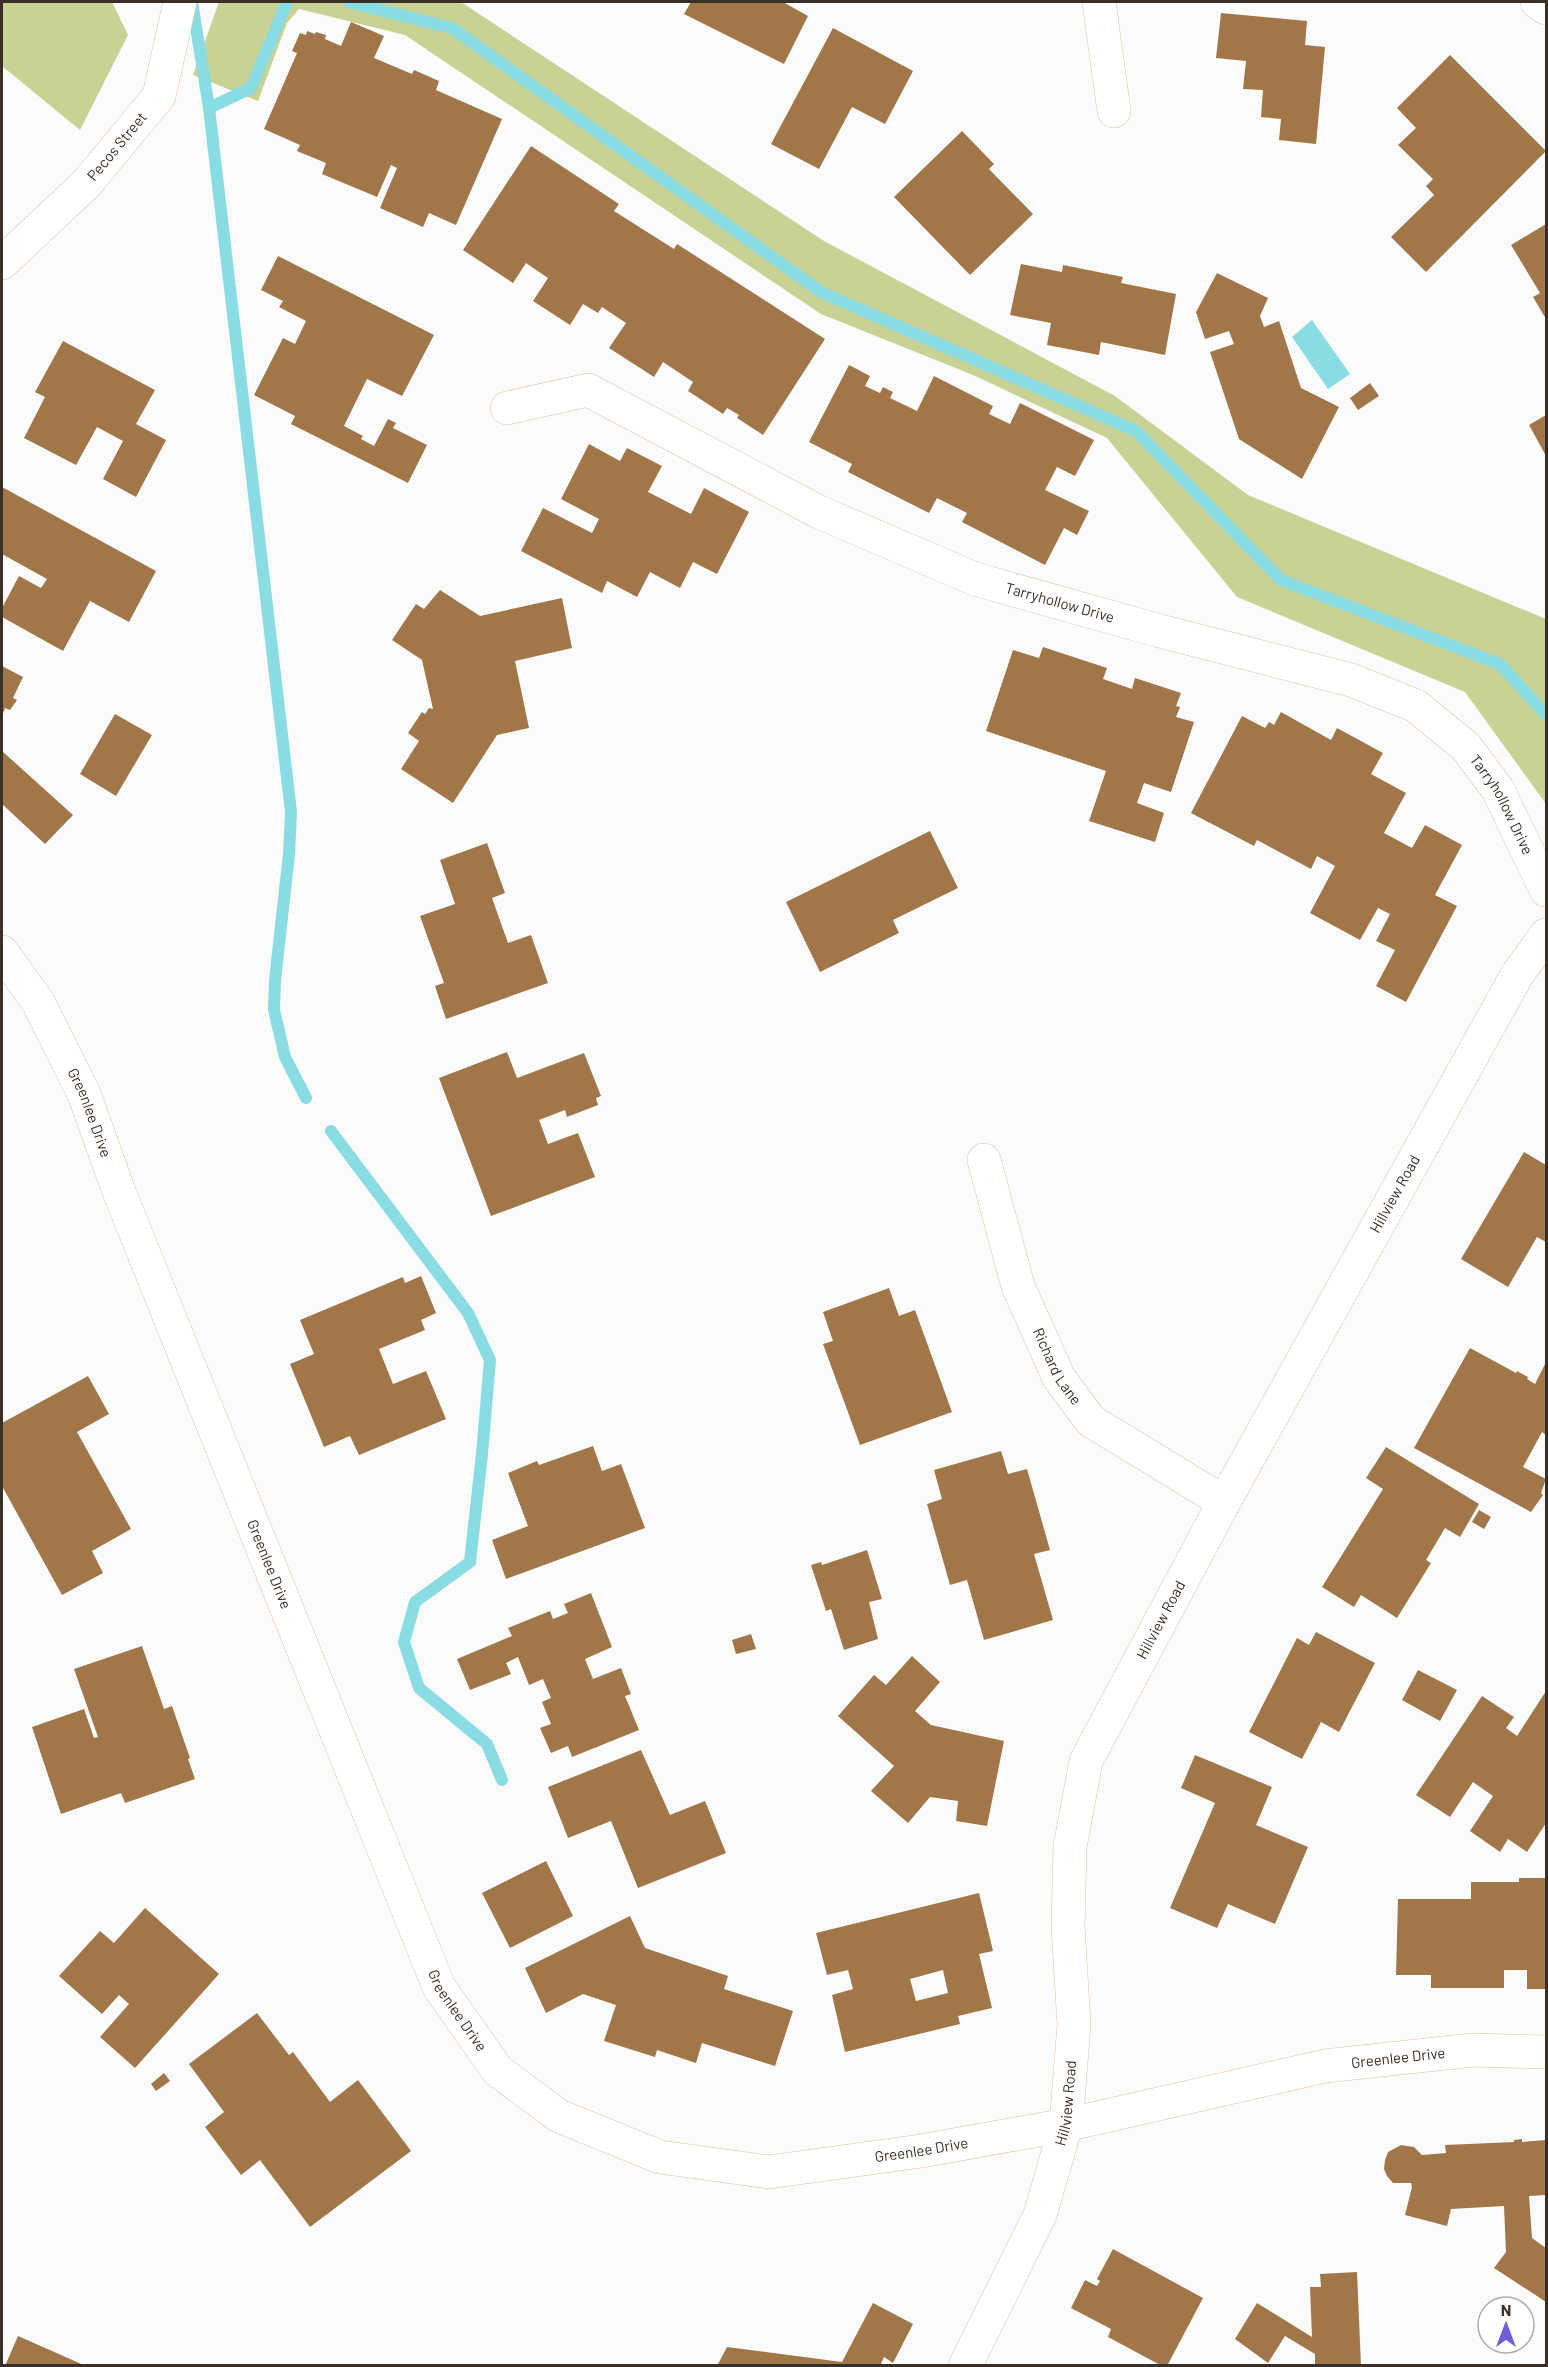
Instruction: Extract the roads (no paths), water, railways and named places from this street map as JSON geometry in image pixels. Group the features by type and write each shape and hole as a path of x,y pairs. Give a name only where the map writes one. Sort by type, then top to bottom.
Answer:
{"street":[{"name":"Pecos Street","path":"2,263 87,183 159,96 180,2"},
{"path":"1099,2 1114,111"},
{"path":"1538,2 1546,8"},
{"name":"Tarryhollow Drive","path":"507,408 588,390 819,512 975,579 1160,631 1351,680 1416,706 1466,747 1498,790 1546,890"},
{"name":"Hillview Road","path":"966,2365 1040,2215 1066,2125 1074,2025 1068,1926 1070,1847 1086,1761 1224,1502 1517,975 1546,935"},
{"name":"Greenlee Drive","path":"2,952 38,1002 84,1094 118,1189 438,1987 498,2072 559,2116 660,2157 769,2172 921,2151 1066,2125 1325,2066 1473,2050 1546,2052"},
{"name":"Richard Lane","path":"984,1160 1018,1286 1059,1378 1091,1421 1224,1502"}],"water":[{"path":"1312,320 1350,374 1328,389 1292,337"}],"waterway":[{"path":"192,2 209,108 251,88 287,2"},
{"path":"349,2 452,28 821,292 1136,431 1281,580 1500,664 1546,715"},
{"path":"209,108 291,812 274,1010 285,1057 306,1098"},
{"path":"331,1131 468,1313 490,1360 470,1562 415,1602 404,1642 419,1688 487,1744 502,1780"}]}
